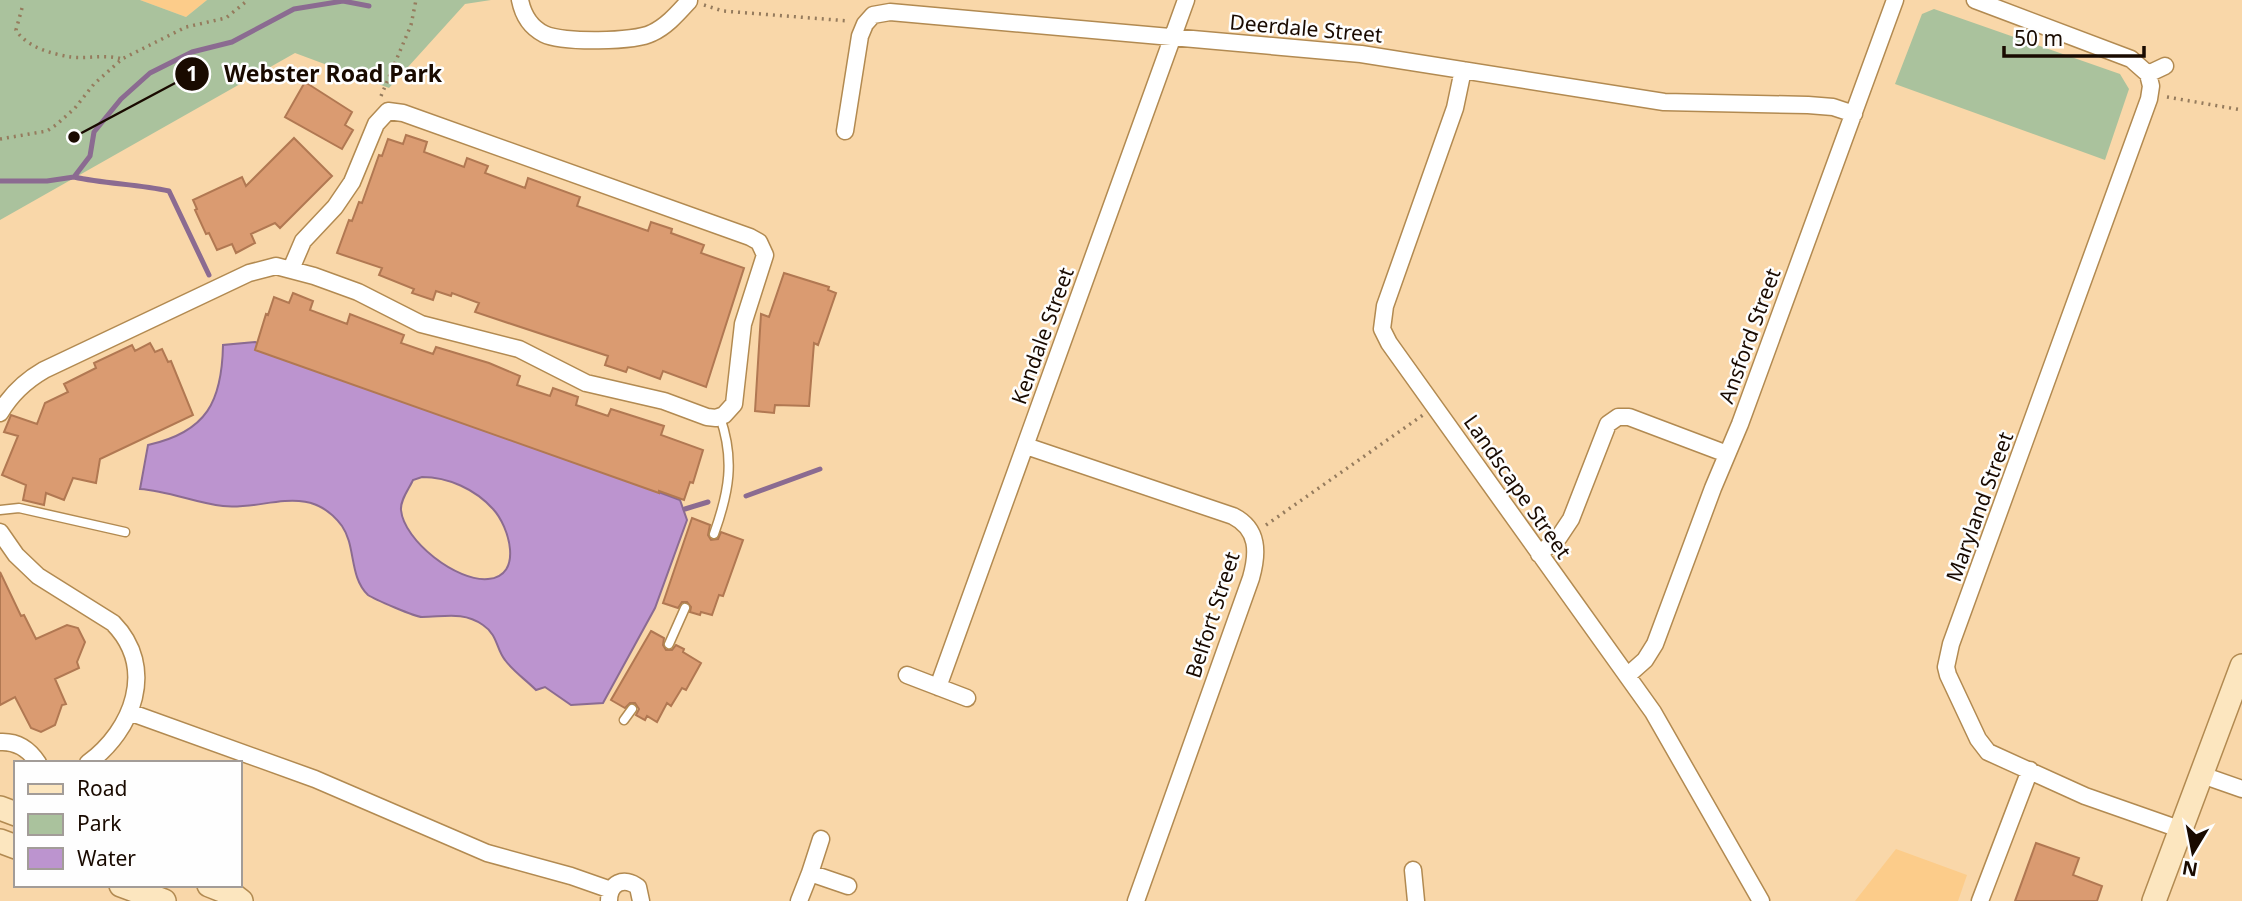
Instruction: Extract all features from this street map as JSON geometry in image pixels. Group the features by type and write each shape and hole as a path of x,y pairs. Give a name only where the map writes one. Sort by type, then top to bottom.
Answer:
{"main road":[{"path":"2154,901 2242,666"},
{"path":"126,887 164,901"},
{"path":"214,887 242,901"}],"street":[{"path":"520,0 527,20 543,34 561,38 619,40 651,34 689,1"},
{"name":"Kendale Street","path":"938,687 1186,0"},
{"name":"Ansford Street","path":"1628,676 1644,660 1655,643 1895,0"},
{"path":"1982,1 2131,59 2148,74 2165,66"},
{"name":"Deerdale Street","path":"865,24 873,15 890,12 1361,54 1664,103 1808,105 1833,107 1854,114"},
{"path":"845,131 858,44 865,24"},
{"name":"Landscape Street","path":"1463,70 1455,108 1385,306 1382,324 1389,343 1628,676 1678,752 1761,901"},
{"name":"Maryland Street","path":"2148,74 2151,93 1947,658 1948,675 1981,746 1996,756 2085,796 2182,830"},
{"path":"0,413 16,391 31,377 249,273 268,267 291,269 358,292 422,324 519,349 586,383 656,399 711,418 720,417 729,412 736,399 743,324 764,260 764,250 759,242 403,113 388,111 379,119 352,182 335,206 303,241 291,269"},
{"path":"1539,554 1559,537 1571,519 1608,424 1614,418 1629,417 1727,454"},
{"name":"Belfort Street","path":"1026,446 1233,516 1244,522 1253,534 1256,559 1251,578 1136,901"},
{"path":"0,531 27,567 54,587 100,614 121,631 133,653 136,690 129,712 114,738 90,761"},
{"path":"908,675 967,698"},
{"path":"129,712 315,779 487,853 571,876 610,895 618,883 629,882 638,887 641,901"},
{"path":"0,742 10,742 23,747 36,761"},
{"path":"1980,901 2030,770"},
{"path":"2202,775 2242,789"},
{"path":"800,901 821,839"},
{"path":"1413,870 1416,901"},
{"path":"810,873 848,886"}],"lane":[{"path":"714,534 727,493 730,456 729,442 720,417"},
{"path":"0,510 19,508 125,532"},
{"path":"669,644 685,608"},
{"path":"624,720 632,709"}],"path":[{"path":"0,139 47,131 75,108 94,85 122,59 186,27 226,18 248,0"},
{"path":"387,83 411,25 416,0"},
{"path":"689,1 723,11 846,20 865,24"},
{"path":"22,8 16,30 30,44 71,57 122,59"},
{"path":"2151,93 2242,110"},
{"path":"1253,534 1435,407"}],"shaded area":[{"path":"140,0 207,0 186,17"},
{"path":"1896,849 1967,875 1958,901 1855,901"}],"green space":[{"path":"0,0 140,0 186,17 207,0 491,0 465,4 389,88 295,53 0,220"},
{"path":"1934,9 2120,74 2129,89 2105,160 1895,84 1922,14"}],"water":[{"path":"255,342 680,500 687,520 655,608 603,703 571,705 545,687 536,690 508,664 491,633 476,621 461,616 422,617 368,595 358,579 342,526 329,512 315,505 286,501 223,506 140,489 148,445 184,432 207,411 219,382 223,345","holes":["432,478 469,490 486,502 499,517 510,549 510,560 499,576 488,579 462,574 434,557 412,534 404,522 402,502 413,480"]}],"building":[{"path":"305,82 352,112 345,125 353,130 342,149 285,117"},
{"path":"406,135 427,142 424,152 464,167 467,158 488,166 485,173 525,188 528,178 580,197 577,206 648,231 651,222 672,229 671,233 704,245 701,253 744,268 706,387 663,371 660,379 628,367 626,372 605,365 608,356 475,312 479,303 452,293 451,296 436,291 433,300 412,293 414,289 379,275 382,268 337,253 349,220 352,221 359,202 362,203 379,155 382,156 388,139 403,144"},
{"path":"294,138 332,176 280,228 275,223 251,234 255,243 236,253 232,244 217,250 209,233 206,234 193,200 242,177 246,186"},
{"path":"784,273 829,287 828,290 836,293 818,345 814,343 809,406 775,405 774,413 755,411 761,314 769,317"},
{"path":"293,293 313,301 310,310 347,324 350,314 404,335 401,343 433,354 436,347 489,363 520,376 517,385 550,396 553,388 578,397 576,405 608,416 611,409 664,426 661,435 703,450 693,483 690,482 684,500 659,493 255,350 274,297 289,303"},
{"path":"150,343 155,352 162,349 168,362 171,361 193,415 100,459 96,483 73,478 64,500 46,493 44,505 23,500 26,485 2,475 18,436 4,432 11,415 37,424 45,403 68,392 64,384 96,368 94,363 132,345 135,351"},
{"path":"692,518 710,525 708,535 711,540 718,539 721,532 743,540 723,596 719,595 712,615 690,612 691,607 687,602 682,602 678,608 663,603"},
{"path":"0,572 21,616 24,615 36,639 67,625 78,628 85,642 77,662 79,668 55,679 66,704 62,705 55,725 41,732 31,728 15,697 0,705"},
{"path":"651,631 664,638 663,645 666,650 672,650 676,645 701,663 686,690 682,688 671,706 667,703 657,722 647,716 645,720 636,715 639,709 635,703 630,703 625,708 611,700"},
{"path":"2036,843 2079,858 2073,875 2102,886 2097,901 2015,901"}],"waterway":[{"path":"0,181 47,181 74,177 90,156 94,132 121,99 150,73 192,52 232,42 294,9 343,1 369,6"},
{"path":"74,177 169,191 209,275"},
{"path":"746,496 820,469"},
{"path":"685,509 708,502"}],"place":[{"name":"Webster Road Park","path":"74,137"}]}
